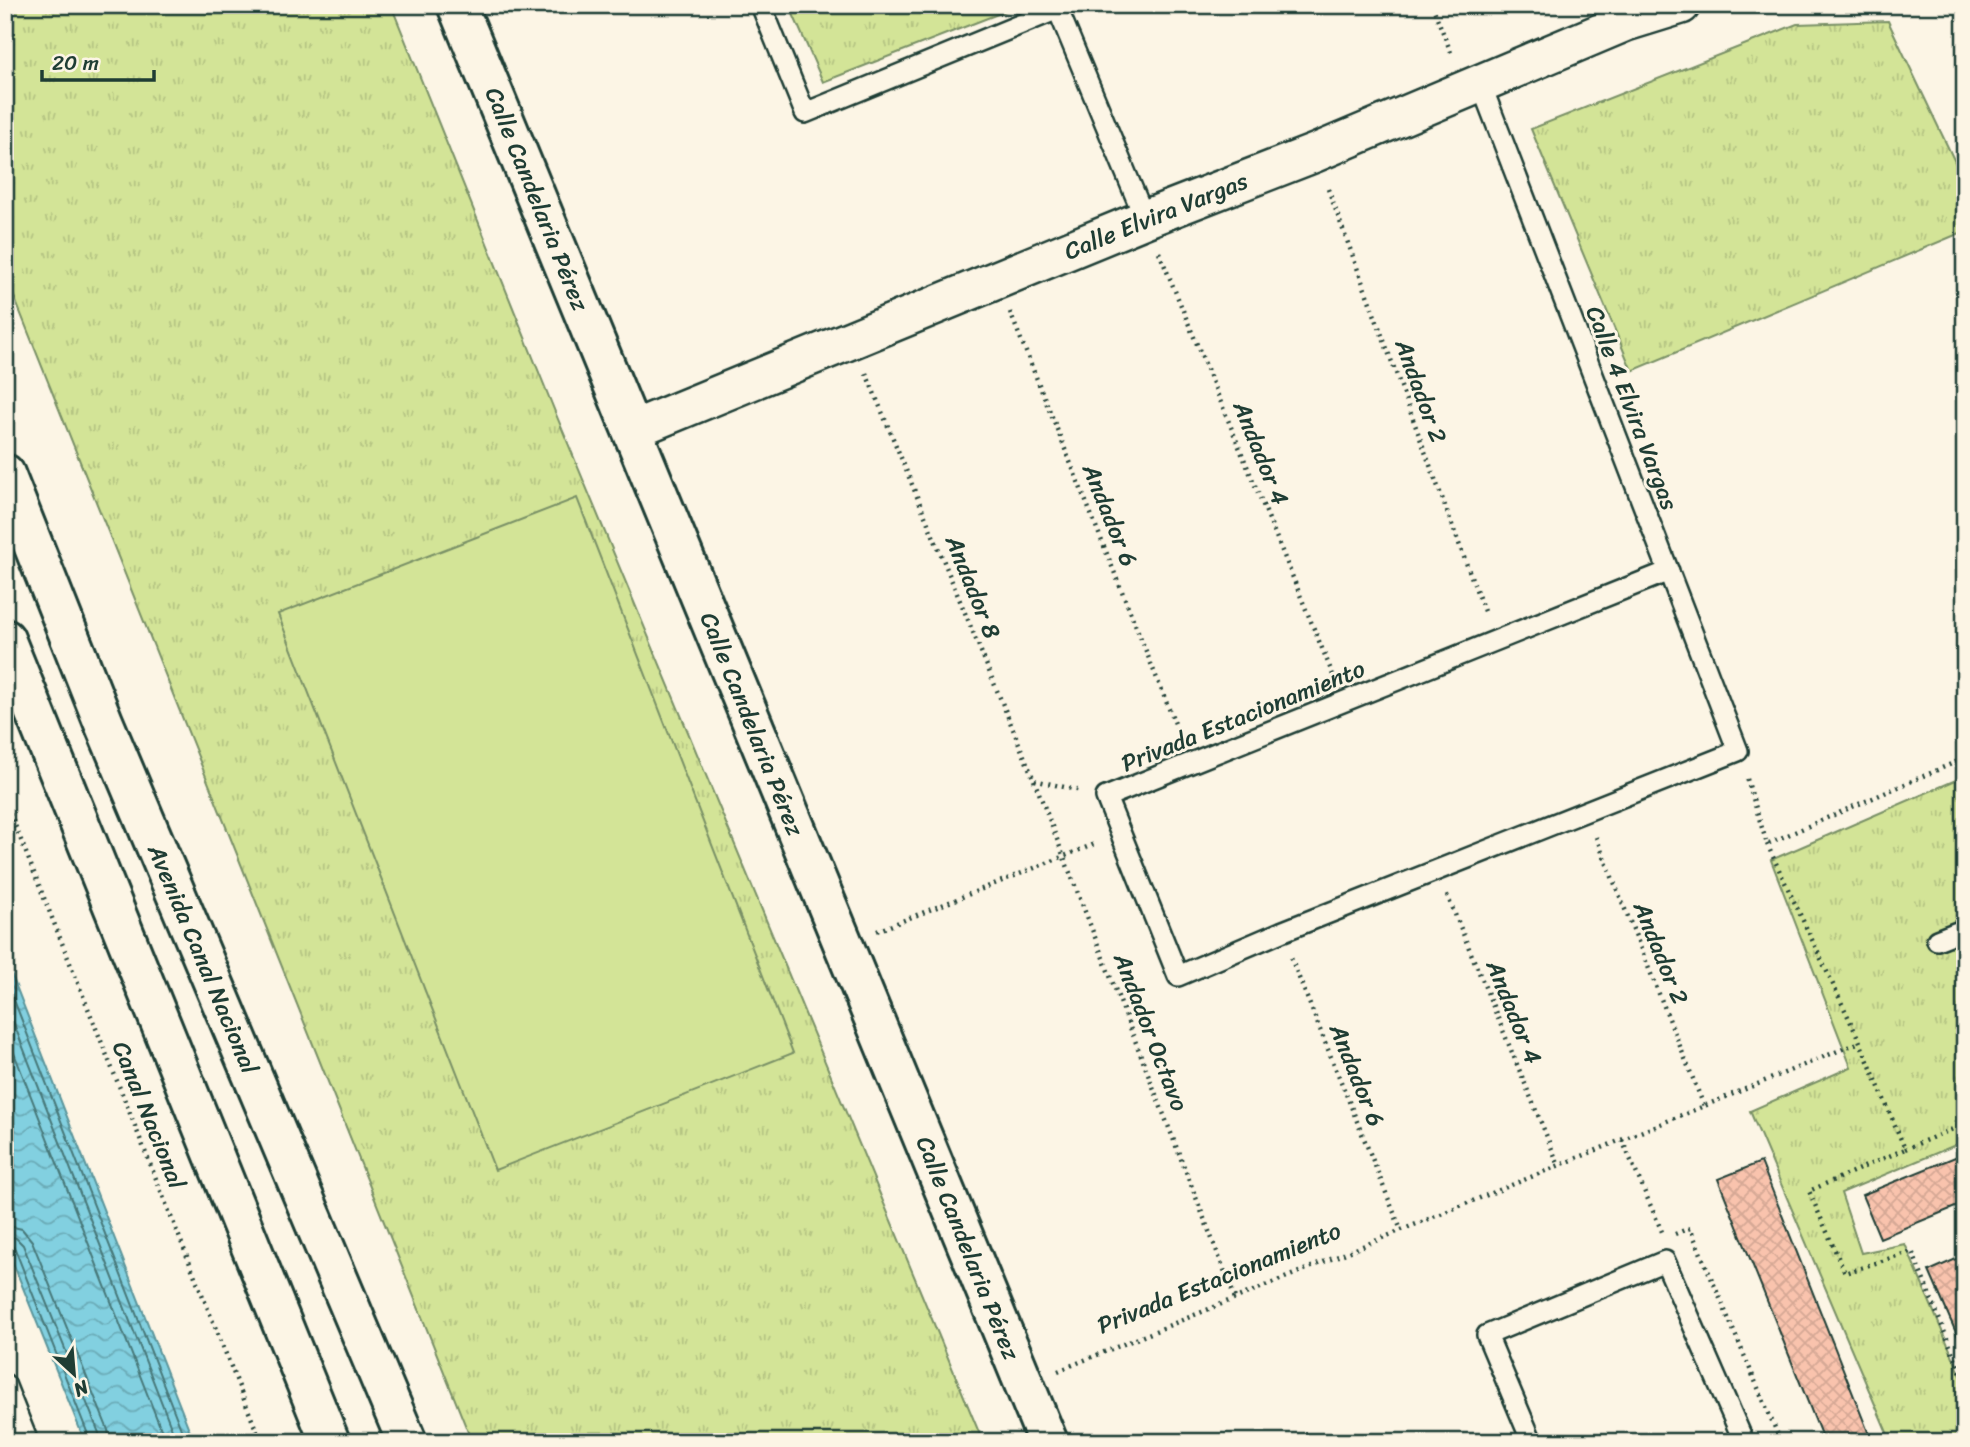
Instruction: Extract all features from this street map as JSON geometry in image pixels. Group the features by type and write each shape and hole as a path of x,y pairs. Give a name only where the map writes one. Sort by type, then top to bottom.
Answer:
{"main road":[{"name":"Calle Candelaria Pérez","path":"457,5 1048,1442"},
{"name":"Avenida Canal Nacional","path":"5,474 103,721 407,1442"},
{"path":"5,639 330,1442"}],"street":[{"name":"Calle Elvira Vargas","path":"632,429 1145,219 1315,153 1626,22 1681,5"}],"lane":[{"path":"761,5 805,113 1057,7 1145,219"},
{"name":"Calle 4 Elvira Vargas","path":"1473,85 1669,571 1738,751"},
{"name":"Privada Estacionamiento","path":"1669,571 1106,797 1178,975 1738,751"},
{"path":"1937,940 1965,929"},
{"path":"1532,1442 1487,1335 1665,1261 1744,1442"},
{"path":"5,1384 28,1442"}],"path":[{"path":"1432,5 1473,85"},
{"name":"Andador 2","path":"1315,153 1495,641"},
{"name":"Andador 4","path":"1145,219 1344,701"},
{"name":"Andador 6","path":"997,280 1190,763"},
{"name":"Andador 8","path":"852,340 1034,780"},
{"path":"1738,751 1767,844 1860,1042 1905,1149"},
{"path":"1767,844 1965,758"},
{"path":"1034,780 1106,797"},
{"name":"Andador Octavo","path":"1034,780 1235,1298"},
{"name":"Canal Nacional","path":"5,800 261,1442"},
{"name":"Andador 2","path":"1587,812 1704,1106"},
{"path":"843,944 1120,833"},
{"name":"Andador 4","path":"1437,871 1559,1166"},
{"name":"Andador 6","path":"1281,932 1401,1230"},
{"name":"Privada Estacionamiento","path":"1024,1384 1860,1042"},
{"path":"1965,1124 1809,1191 1845,1273 1912,1251 1965,1383"}],"green space":[{"path":"5,5 391,5 555,412 983,1442 472,1442 5,274"},
{"path":"789,5 1021,5 823,82"},
{"path":"1888,21 1965,183 1965,231 1632,371 1531,129 1797,24"},
{"path":"577,498 793,1053 495,1170 278,614"},
{"path":"1965,776 1965,1141 1841,1193 1861,1253 1905,1244 1965,1385 1965,1442 1891,1442 1750,1111 1851,1067 1771,860"}],"water":[{"path":"5,958 194,1442 85,1442 5,1243"}],"building":[{"path":"1965,1153 1965,1203 1880,1238 1862,1195"},
{"path":"1761,1162 1872,1442 1824,1442 1718,1179"},
{"path":"1965,1255 1965,1353 1929,1271"}]}
